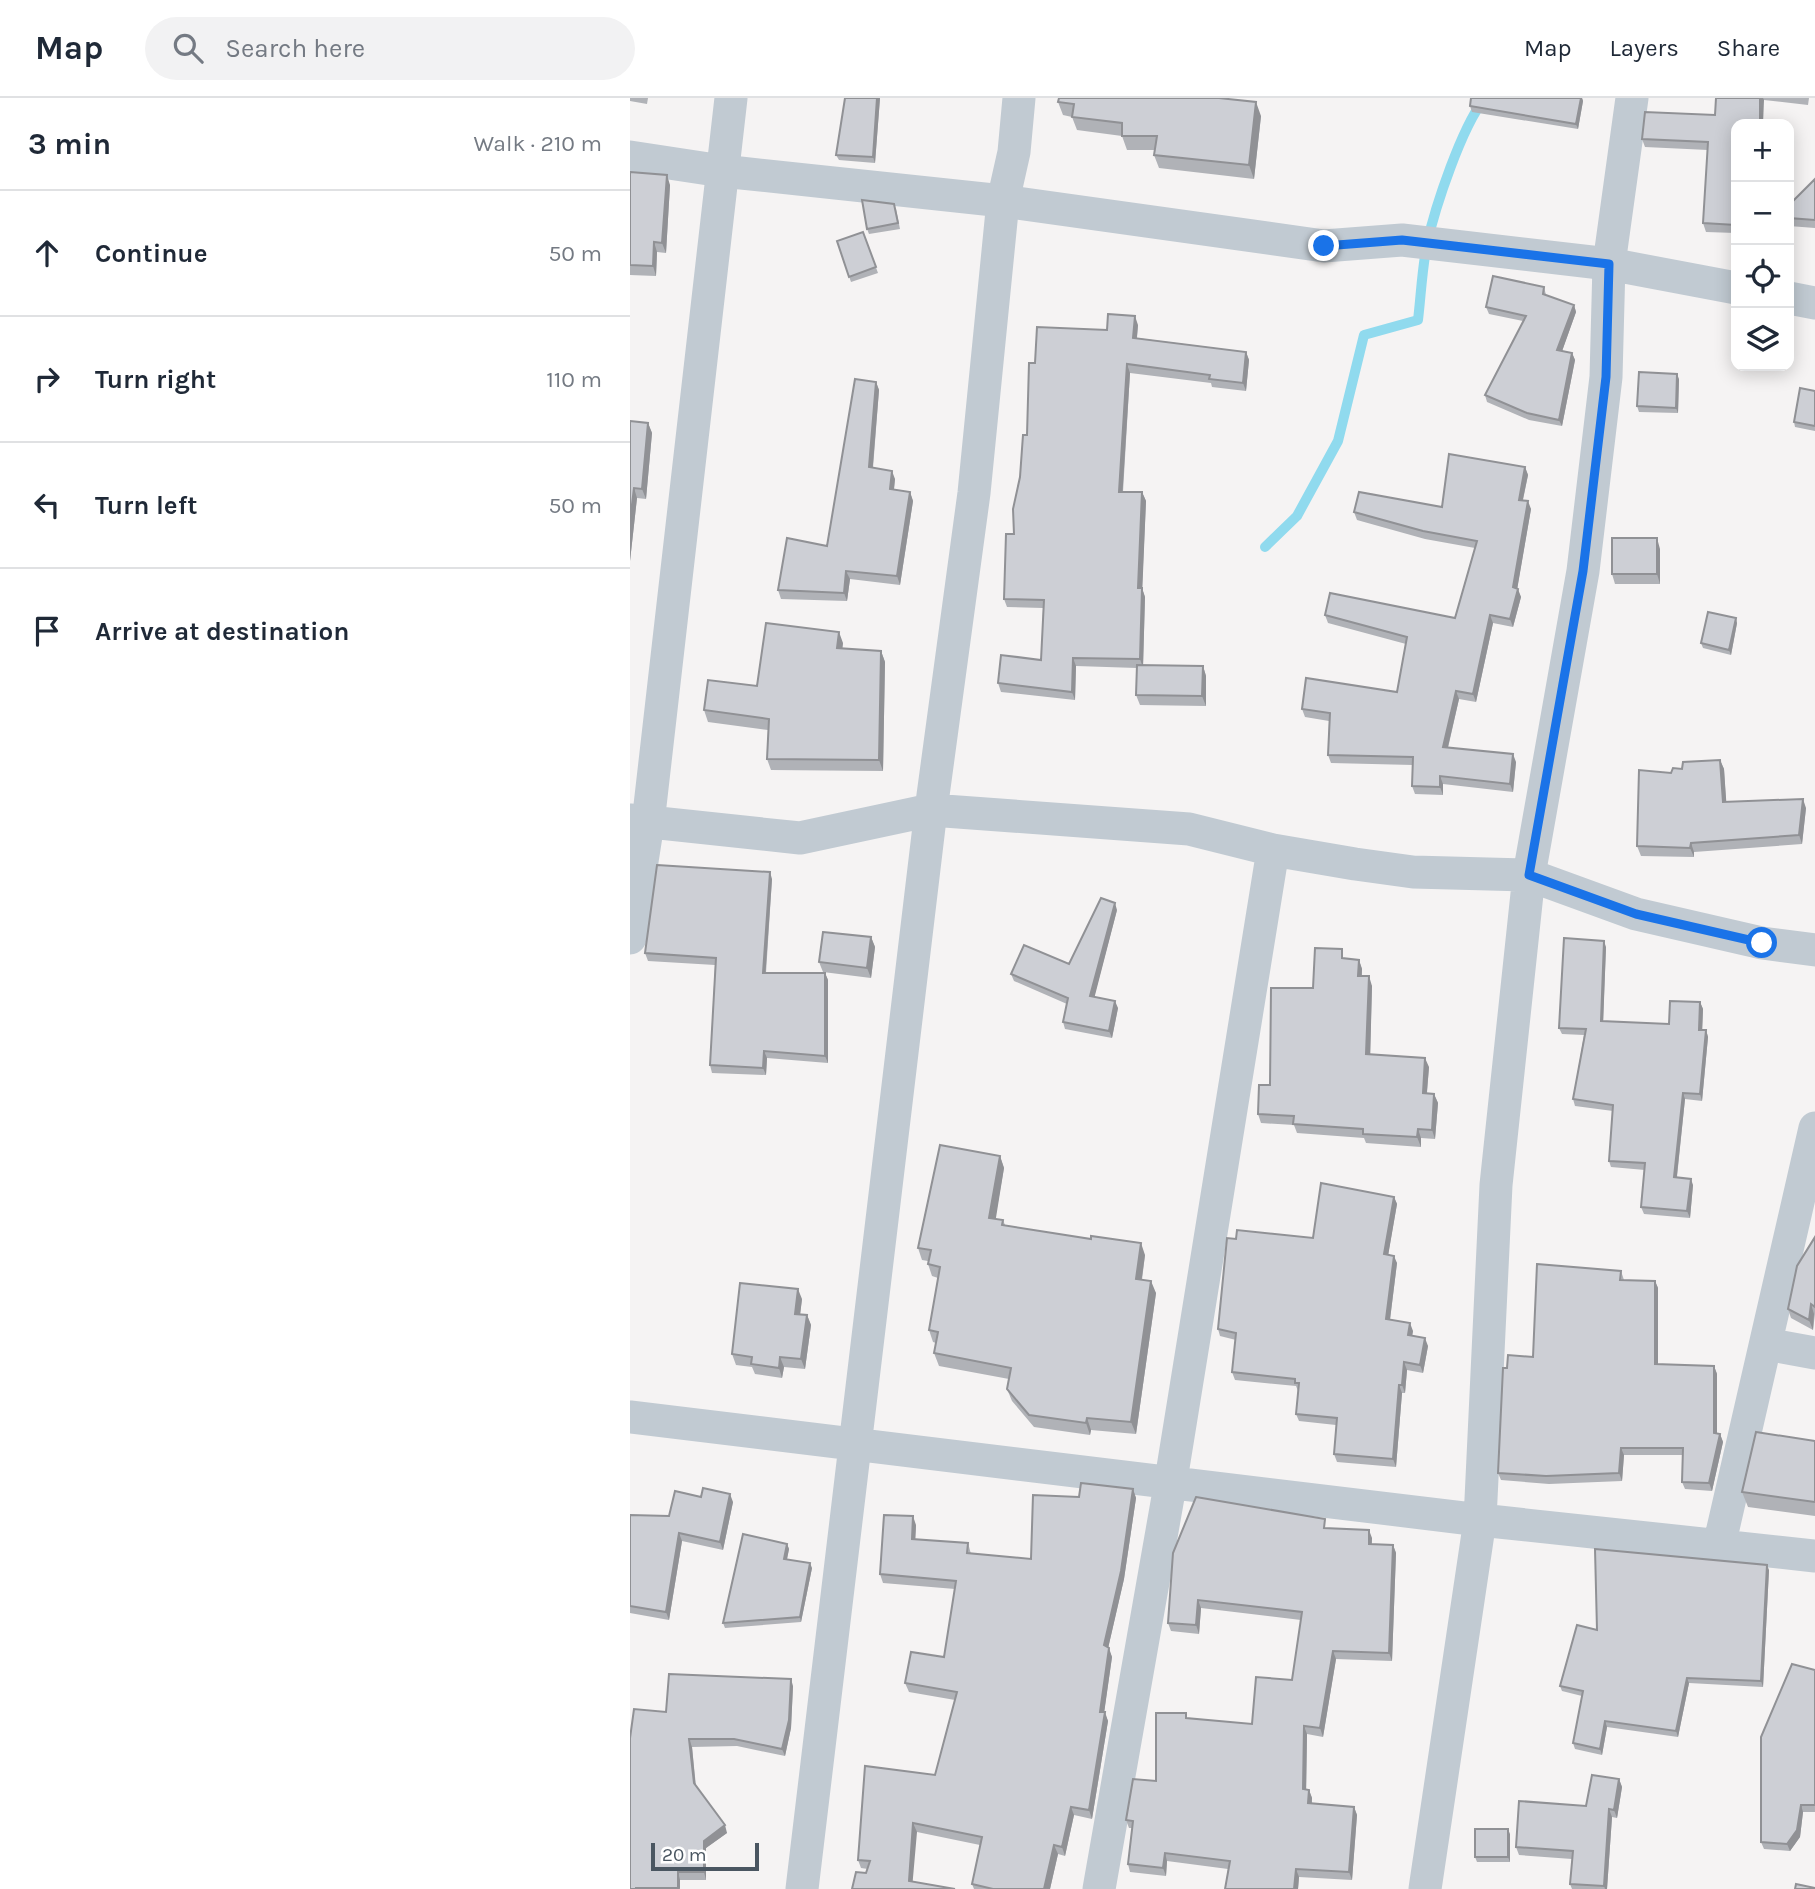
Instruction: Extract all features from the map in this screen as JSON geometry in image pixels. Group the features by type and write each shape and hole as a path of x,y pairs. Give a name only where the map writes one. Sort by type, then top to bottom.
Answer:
{"street":[{"path":"630,938 639,821 731,98"},
{"path":"802,1889 858,1443 931,810 974,493 1003,201 1014,152 1019,98"},
{"path":"1425,1889 1480,1520 1496,1185 1529,875 1583,571 1606,377 1609,264 1632,98"},
{"path":"630,157 722,171 1003,201 1324,246 1402,240 1609,264 1731,287"},
{"path":"1794,299 1815,303"},
{"path":"639,821 800,838 931,810 1189,829 1273,850 1413,872 1529,875 1636,914 1762,943 1815,950"},
{"path":"1099,1889 1171,1480 1273,850"},
{"path":"1719,1546 1815,1128"},
{"path":"1766,1344 1815,1353"},
{"path":"630,1417 1171,1480 1480,1520 1815,1556"}],"building":[{"path":"845,98 877,98 873,157 836,155"},
{"path":"1059,98 1219,98 1256,102 1249,165 1154,155 1157,136 1122,136 1122,123 1072,117 1074,104 1058,102"},
{"path":"1471,98 1581,98 1576,124 1470,106"},
{"path":"1716,98 1760,98 1760,119 1731,119 1731,225 1703,223 1708,142 1642,139 1645,112 1715,115"},
{"path":"630,172 667,175 662,243 654,242 653,266 630,265"},
{"path":"1815,179 1815,220 1794,218 1794,200"},
{"path":"862,200 894,204 898,223 867,229"},
{"path":"863,232 876,267 849,277 837,241"},
{"path":"1493,276 1544,287 1543,294 1574,305 1557,350 1572,353 1559,420 1527,413 1485,395 1526,316 1486,307"},
{"path":"1108,314 1135,316 1133,338 1246,352 1243,383 1209,379 1210,375 1127,364 1119,492 1142,492 1138,588 1142,588 1140,659 1073,658 1072,692 998,683 1001,655 1041,660 1044,600 1004,599 1006,534 1014,534 1013,509 1020,477 1023,435 1027,435 1029,363 1035,363 1037,327 1107,330"},
{"path":"1639,372 1677,374 1676,408 1637,406"},
{"path":"855,379 876,382 869,467 892,471 890,489 910,492 897,576 846,571 844,593 778,590 787,538 827,546"},
{"path":"1800,388 1815,391 1815,426 1794,422"},
{"path":"630,421 648,423 642,489 634,488 630,521"},
{"path":"1449,454 1525,467 1519,500 1528,501 1513,587 1518,589 1510,619 1490,615 1473,694 1456,691 1443,747 1513,754 1510,784 1440,776 1440,787 1412,786 1413,757 1328,755 1330,713 1302,709 1306,678 1397,692 1407,637 1325,615 1330,593 1455,618 1477,541 1423,531 1354,512 1359,492 1442,507"},
{"path":"1612,538 1657,538 1657,574 1612,574"},
{"path":"1708,612 1736,618 1729,650 1701,643"},
{"path":"766,623 839,632 837,648 881,651 879,760 767,759 769,719 704,710 708,680 757,686"},
{"path":"1137,665 1203,666 1202,696 1136,695"},
{"path":"1720,760 1723,802 1803,799 1799,835 1691,843 1690,848 1637,846 1639,770 1671,773 1673,768 1682,769 1683,762"},
{"path":"657,865 770,872 763,973 825,973 825,1056 764,1051 763,1068 710,1065 716,958 645,953"},
{"path":"1101,898 1115,903 1090,996 1115,1001 1109,1031 1063,1022 1068,998 1011,974 1024,945 1069,964"},
{"path":"823,932 871,937 867,968 819,962"},
{"path":"1564,938 1604,941 1601,1021 1669,1024 1670,1001 1700,1002 1699,1030 1706,1030 1700,1094 1683,1093 1674,1177 1691,1179 1687,1211 1641,1207 1645,1163 1609,1161 1613,1105 1573,1099 1586,1029 1559,1028"},
{"path":"1315,948 1342,949 1342,958 1359,960 1358,976 1369,976 1366,1054 1425,1058 1423,1093 1434,1094 1432,1130 1418,1129 1417,1137 1363,1134 1363,1129 1293,1124 1294,1116 1258,1114 1259,1085 1270,1085 1271,988 1313,988"},
{"path":"940,1145 1000,1156 989,1218 1003,1220 1002,1225 1091,1239 1091,1236 1141,1243 1136,1279 1151,1281 1131,1422 1087,1418 1086,1423 1029,1415 1007,1389 1011,1368 934,1353 938,1332 929,1330 940,1267 928,1264 931,1250 918,1248"},
{"path":"1321,1183 1394,1197 1384,1254 1394,1256 1386,1319 1410,1323 1408,1335 1425,1338 1420,1365 1404,1362 1402,1385 1399,1385 1393,1459 1334,1454 1337,1418 1296,1414 1299,1383 1295,1383 1295,1379 1232,1372 1236,1333 1218,1329 1227,1238 1236,1239 1237,1230 1313,1238"},
{"path":"1815,1237 1815,1307 1811,1304 1809,1320 1788,1309 1797,1266"},
{"path":"1537,1264 1621,1271 1620,1280 1655,1281 1655,1364 1714,1366 1714,1433 1720,1434 1709,1483 1682,1482 1683,1448 1621,1448 1619,1473 1546,1476 1498,1473 1503,1368 1507,1368 1508,1355 1533,1357"},
{"path":"740,1283 798,1289 795,1314 807,1315 801,1359 780,1357 779,1368 751,1364 752,1357 732,1354"},
{"path":"1756,1432 1815,1441 1815,1502 1742,1492"},
{"path":"1081,1483 1133,1489 1121,1571 1104,1645 1109,1648 1100,1712 1105,1712 1089,1810 1071,1807 1062,1847 1054,1845 1044,1889 993,1889 972,1884 982,1837 913,1823 909,1881 955,1889 852,1889 856,1872 866,1873 870,1861 858,1860 865,1766 935,1775 957,1692 905,1683 911,1652 944,1657 956,1581 880,1574 884,1515 913,1516 912,1539 968,1543 967,1553 1031,1559 1033,1495 1079,1497"},
{"path":"703,1488 730,1494 720,1542 679,1533 666,1612 630,1606 630,1515 669,1516 675,1491 701,1497"},
{"path":"1196,1497 1325,1519 1324,1528 1369,1530 1369,1544 1393,1545 1389,1653 1333,1651 1320,1728 1304,1726 1303,1789 1309,1790 1308,1803 1354,1807 1349,1872 1296,1869 1294,1889 1225,1889 1230,1861 1165,1853 1163,1868 1128,1864 1133,1821 1126,1820 1133,1779 1156,1781 1156,1713 1186,1713 1186,1718 1252,1724 1256,1677 1292,1680 1302,1612 1198,1600 1196,1625 1168,1623 1173,1553"},
{"path":"743,1534 787,1544 784,1559 810,1563 800,1617 723,1623"},
{"path":"1595,1549 1767,1565 1761,1681 1687,1678 1676,1731 1605,1721 1600,1749 1573,1743 1583,1691 1560,1686 1577,1625 1597,1630"},
{"path":"1792,1664 1815,1670 1815,1805 1801,1805 1797,1830 1787,1844 1761,1842 1761,1737"},
{"path":"669,1674 791,1679 789,1720 782,1749 734,1739 689,1739 694,1783 725,1825 704,1841 704,1872 678,1872 678,1888 630,1889 630,1738 634,1709 666,1712"},
{"path":"1592,1775 1619,1779 1614,1810 1609,1809 1604,1886 1570,1884 1573,1851 1516,1847 1519,1801 1586,1806"},
{"path":"1475,1829 1508,1829 1508,1857 1475,1857"},
{"path":"1796,1884 1815,1888 1815,1889 1795,1889"}],"waterway":[{"path":"1265,547 1297,516 1338,441 1364,335 1418,320 1425,253 1436,210 1467,127 1485,98"}],"route":[{"path":"1324,246 1402,240 1609,264 1606,377 1583,571 1529,875 1636,914 1762,943"}]}
